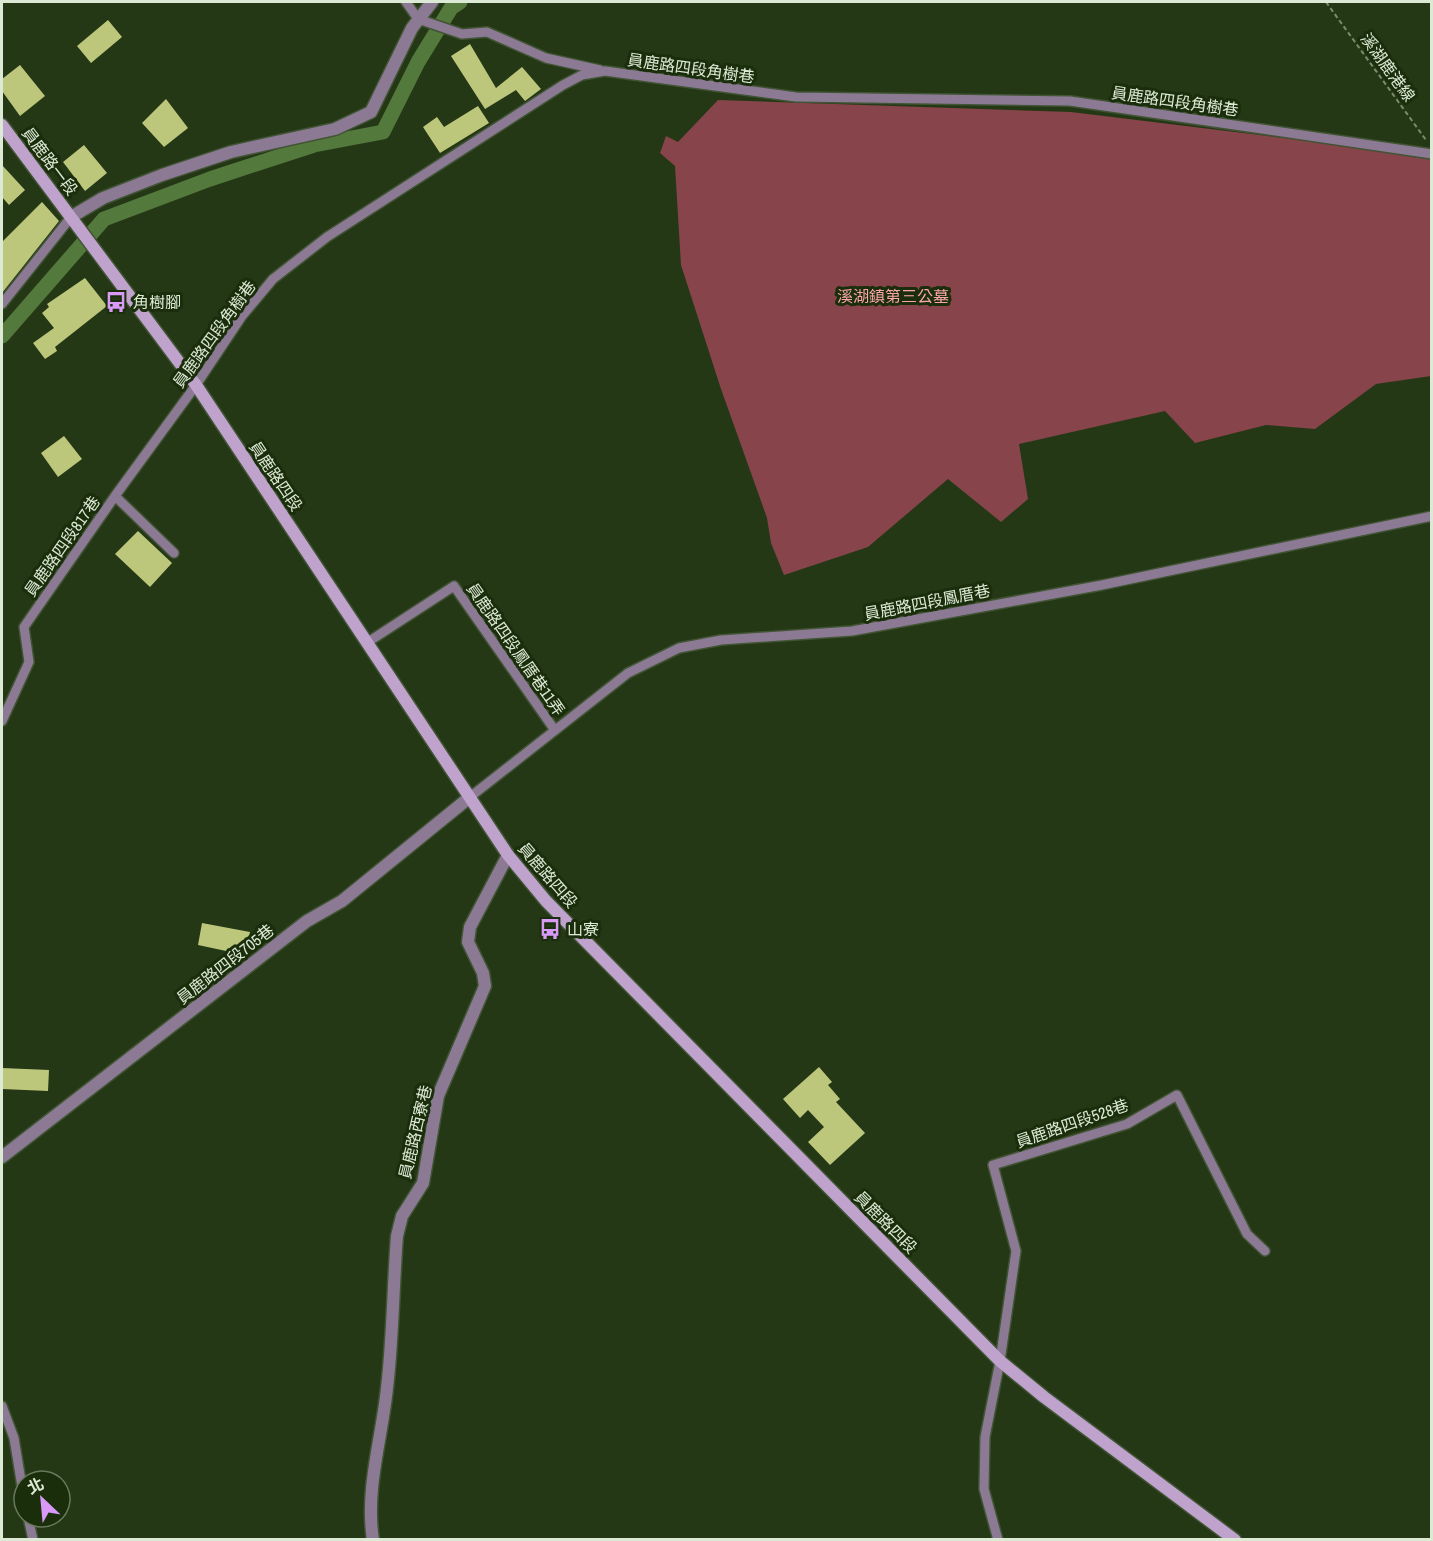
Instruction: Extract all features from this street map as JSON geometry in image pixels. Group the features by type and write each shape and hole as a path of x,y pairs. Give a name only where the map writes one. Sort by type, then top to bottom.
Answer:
{"main road":[{"name":"員鹿路一段","path":"2,125 71,217"},
{"name":"員鹿路四段","path":"71,217 196,386 508,855 546,901 1000,1361 1044,1397 1235,1539"}],"street":[{"path":"71,217 103,198 162,175 231,152 335,129 371,112 412,27 432,2"},
{"name":"員鹿路四段705巷","path":"2,1157 307,921 342,901 470,797"},
{"name":"員鹿路西寮巷","path":"373,1539 372,1486 387,1388 397,1236 402,1216 423,1183 438,1096 485,987 483,973 468,942 470,927 508,855"}],"lane":[{"path":"406,2 418,19 462,33 487,32 546,58 605,71"},
{"name":"員鹿路四段角樹巷","path":"115,496 196,386 242,316 273,279 327,237 582,75 605,71 796,97 1070,101 1431,154"},
{"path":"2,304 71,217"},
{"name":"員鹿路四段817巷","path":"2,721 29,662 24,627 115,496 174,553"},
{"name":"員鹿路四段鳳厝巷","path":"470,797 554,729 628,674 679,648 721,640 852,631 1102,585 1431,516"},
{"name":"員鹿路四段鳳厝巷11弄","path":"368,642 454,586 554,729"},
{"name":"員鹿路四段528巷","path":"1000,1361 1016,1251 993,1165 1127,1124 1177,1095 1247,1234 1265,1251"},
{"path":"998,1539 984,1489 985,1437 1000,1361"},
{"path":"2,1406 14,1438 19,1469"}],"path":[{"name":"溪湖鹿港線","path":"1326,2 1431,147"}],"green space":[{"name":"溪湖鎮第三公墓","path":"718,100 1071,112 1431,156 1431,376 1376,384 1315,429 1266,425 1195,443 1165,411 1019,444 1028,499 1001,522 948,479 868,547 784,575 771,543 767,518 721,389 681,265 675,166 660,153 666,136 678,142"}],"building":[{"path":"108,20 122,37 91,63 77,46"},
{"path":"470,44 496,88 522,67 541,89 525,101 516,90 485,109 451,56"},
{"path":"20,65 45,96 20,116 2,91 2,79"},
{"path":"166,99 188,128 164,147 142,123"},
{"path":"478,106 489,123 440,153 423,127 437,117 444,127"},
{"path":"84,145 107,173 85,191 63,162"},
{"path":"2,165 25,190 9,205 2,197"},
{"path":"42,202 59,221 2,293 2,242"},
{"path":"85,278 107,306 55,347 57,351 45,359 33,343 54,328 42,313 49,307 47,304"},
{"path":"64,436 82,459 58,477 41,453"},
{"path":"138,531 172,563 150,587 115,554"},
{"path":"202,923 250,932 245,955 198,945"},
{"path":"819,1067 832,1082 828,1085 840,1099 836,1102 865,1133 830,1165 808,1142 824,1127 808,1110 800,1118 783,1099"},
{"path":"2,1068 49,1070 48,1091 2,1089"}],"waterway":[{"path":"2,336 104,219 210,179 314,145 383,132 418,62 451,8 460,2"}],"place":[{"name":"角樹腳","path":"116,302"},
{"name":"山寮","path":"550,929"}]}
